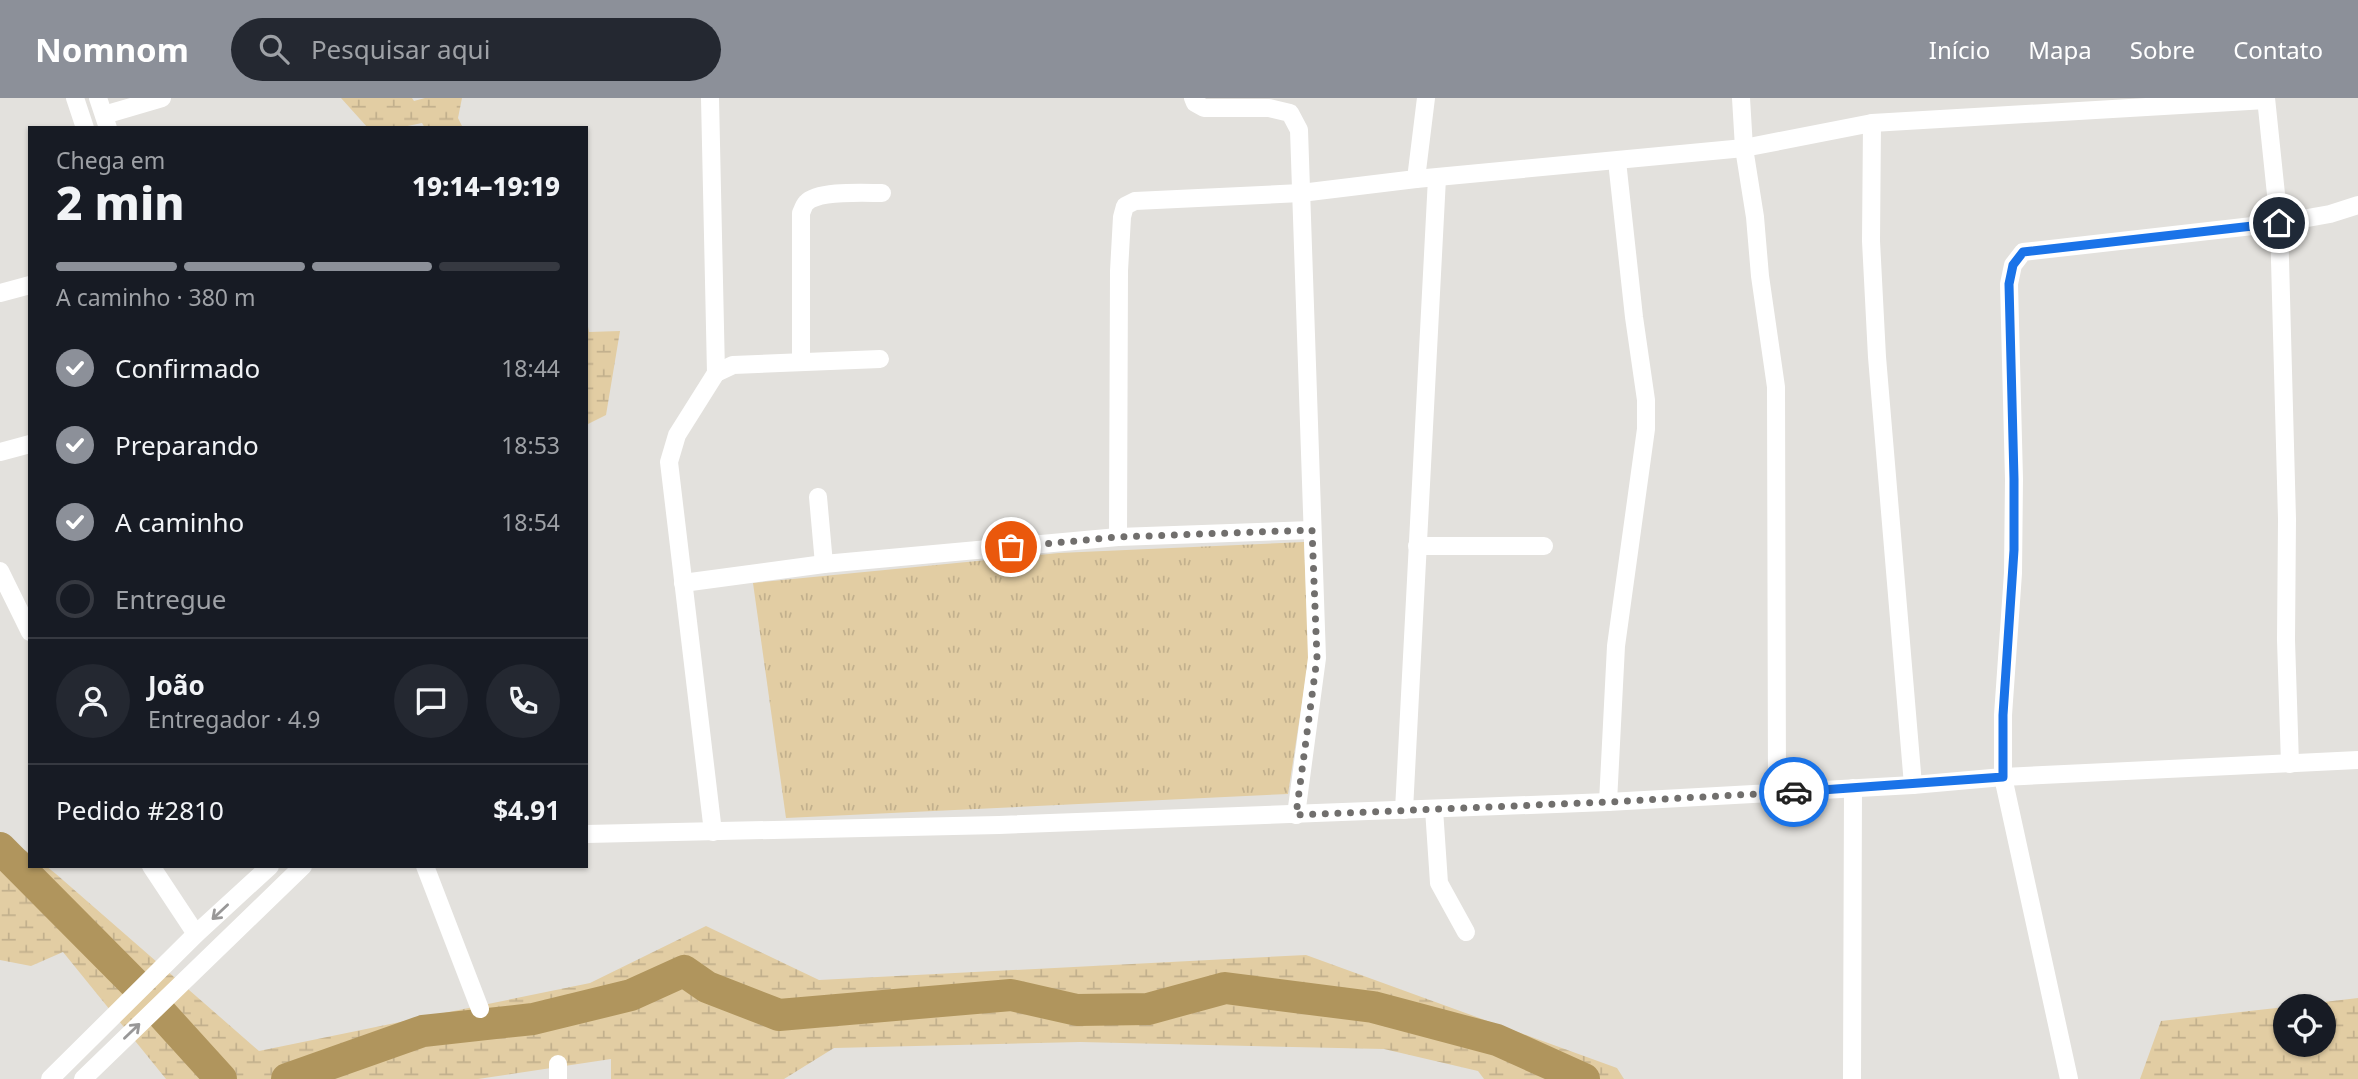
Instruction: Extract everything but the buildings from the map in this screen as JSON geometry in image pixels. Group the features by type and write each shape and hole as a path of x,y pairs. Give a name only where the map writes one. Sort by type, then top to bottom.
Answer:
{"street":[{"path":"75,98 84,126"},
{"path":"103,114 162,98"},
{"path":"710,98 716,373"},
{"path":"1192,98 1204,108 1269,108 1290,113 1299,130 1317,658 1296,815"},
{"path":"1416,179 1426,98"},
{"path":"1741,98 1744,148 1776,387 1777,793"},
{"path":"1118,537 1118,271 1122,216 1125,206 1135,201 1301,193 1416,179 1744,148 1872,123 2266,99 2279,223 2290,764"},
{"path":"1872,123 1871,241 1875,318 1913,785"},
{"path":"1608,802 1616,646 1646,429 1646,400 1633,317 1617,161"},
{"path":"1404,810 1437,178"},
{"path":"801,362 802,213 805,203 839,193 882,193"},
{"path":"2069,1079 2003,777 2003,715 2013,573 2014,479 2009,284 2013,265 2023,252 2279,223 2330,214 2358,205"},
{"path":"0,293 28,286"},
{"path":"713,832 669,462 677,435 716,373 733,365 880,359"},
{"path":"0,452 28,445"},
{"path":"818,497 824,564"},
{"path":"683,583 824,564 1118,537 1312,530"},
{"path":"1417,546 1544,546"},
{"path":"0,571 28,628"},
{"path":"588,834 1296,815 1608,802 1913,785 2003,777 2358,760"},
{"path":"1852,1079 1853,788"},
{"path":"1434,809 1439,883 1466,932"},
{"path":"152,868 196,934"},
{"path":"50,1079 196,934 268,868"},
{"path":"83,1079 301,868"},
{"path":"426,868 480,1009"}],"green space":[{"path":"341,98 412,98 414,101 425,98 462,98 458,118 462,126 424,126 422,123 408,126 366,126"},
{"path":"588,327 589,332 620,331 606,415 588,424"},
{"path":"1304,542 1309,657 1288,794 786,818 753,583 1059,553"},
{"path":"0,832 28,853 28,868 48,868 259,1051 590,983 706,926 819,980 1306,955 1617,1068 1624,1079 1484,1079 1478,1071 1384,1049 1080,1042 834,1048 784,1079 611,1079 611,1059 478,1079 166,1079 63,952 31,966 0,960"},
{"path":"2358,998 2358,1079 2140,1079 2161,1021 2273,1008 2273,1057 2336,1057 2336,1001"}],"waterway":[{"path":"0,848 133,982"},
{"path":"287,1079 423,1031 533,1019 631,995 684,971 707,987 779,1015 1011,995 1077,1010 1148,1009 1225,988 1373,1007 1497,1040 1584,1079"},
{"path":"162,1014 221,1079"}],"way so far":[{"path":"1011,547 1118,537 1312,530 1317,658 1296,815 1794,792"}],"route":[{"path":"1794,792 2003,777 2003,715 2014,550 2009,284 2013,265 2023,252 2279,223"}]}
